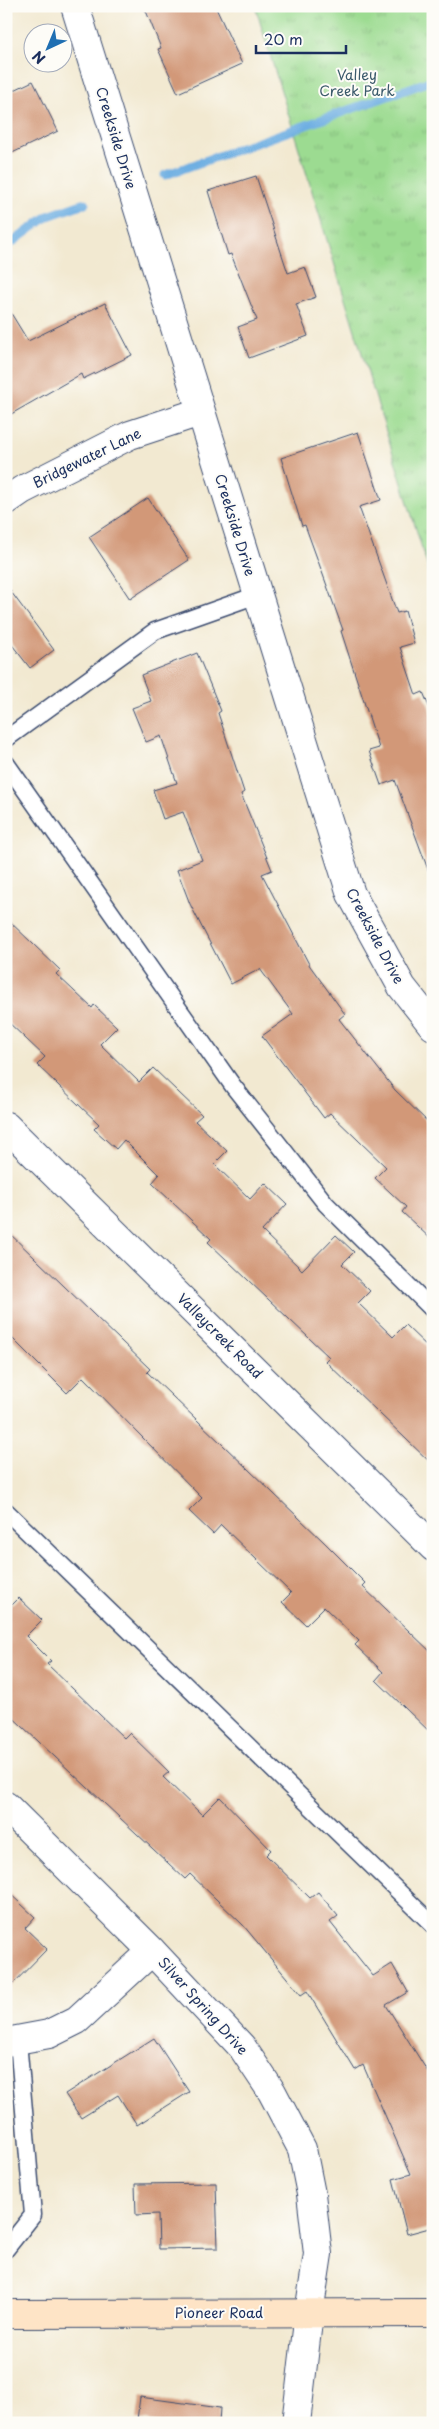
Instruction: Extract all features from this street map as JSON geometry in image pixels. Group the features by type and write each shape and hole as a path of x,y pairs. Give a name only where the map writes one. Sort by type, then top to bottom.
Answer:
{"main road":[{"name":"Pioneer Road","path":"6,2314 433,2313"}],"street":[{"name":"Creekside Drive","path":"76,6 200,412 351,894 402,987 433,1026"},
{"name":"Bridgewater Lane","path":"6,501 22,490 130,435 200,412"},
{"name":"Valleycreek Road","path":"6,1126 433,1547"},
{"name":"Silver Spring Drive","path":"6,1806 152,1951 242,2047 272,2092 302,2149 311,2194 318,2254 296,2423"},
{"path":"12,2041 49,2034 77,2020 152,1951"}],"lane":[{"path":"6,739 155,631 257,595"},
{"path":"6,763 233,1086 326,1204 433,1310"},
{"path":"6,1510 433,1925"},
{"path":"6,2250 33,2215 12,2041"}],"green space":[{"name":"Valley Creek Park","path":"255,6 433,6 433,584"}],"building":[{"path":"144,6 215,6 242,64 178,93 158,49 161,48"},
{"path":"33,81 58,131 6,156 6,94"},
{"path":"256,176 288,273 305,267 316,297 296,304 308,336 249,358 238,327 257,320 231,254 228,255 208,191"},
{"path":"105,303 132,355 83,379 81,374 6,417 6,305 28,341"},
{"path":"358,432 381,500 359,507 397,613 405,611 414,643 400,647 416,695 423,692 433,716 433,875 430,875 395,780 381,785 369,751 379,748 341,631 343,630 305,525 302,526 281,458"},
{"path":"148,498 189,560 130,599 89,537"},
{"path":"6,585 54,650 30,668 6,637"},
{"path":"197,653 221,711 218,713 244,792 241,794 272,870 262,874 310,966 345,1014 339,1019 395,1090 433,1127 433,1241 402,1212 406,1207 375,1178 386,1167 330,1113 324,1118 262,1036 293,1014 260,969 231,984 190,904 177,870 202,860 183,812 163,819 153,790 177,783 161,736 146,742 132,708 151,701 141,675"},
{"path":"6,918 60,970 56,974 92,1008 94,1005 117,1027 100,1044 139,1082 153,1068 202,1115 195,1121 227,1151 214,1164 250,1199 265,1183 287,1204 262,1231 302,1270 336,1235 354,1252 342,1264 370,1291 358,1303 393,1337 405,1325 433,1352 433,1465 325,1361 329,1357 208,1242 211,1239 152,1183 159,1175 124,1140 116,1149 94,1129 99,1124 37,1065 45,1057 6,1020"},
{"path":"6,1230 150,1369 147,1372 324,1542 365,1583 362,1586 433,1654 433,1735 376,1680 383,1672 355,1645 359,1641 324,1607 306,1625 282,1602 291,1593 221,1525 213,1534 189,1511 202,1498 83,1377 67,1393 6,1332"},
{"path":"19,1598 42,1620 26,1636 51,1661 47,1664 124,1738 129,1733 169,1772 163,1777 202,1815 220,1797 271,1850 266,1855 310,1898 318,1892 338,1916 330,1922 373,1976 392,1964 408,1992 386,2005 433,2080 433,2227 407,2234 393,2179 411,2174 363,2065 355,2070 307,1991 301,1995 243,1925 190,1874 185,1879 6,1711 6,1611"},
{"path":"6,1890 35,1917 25,1928 47,1949 6,1991"},
{"path":"154,2038 189,2092 137,2125 118,2095 81,2118 65,2094"},
{"path":"216,2183 218,2248 159,2249 158,2214 136,2215 135,2184"},
{"path":"140,2397 220,2408 219,2423 161,2423 137,2420"}],"waterway":[{"path":"165,175 433,80"},
{"path":"6,247 48,216 85,203"}]}
